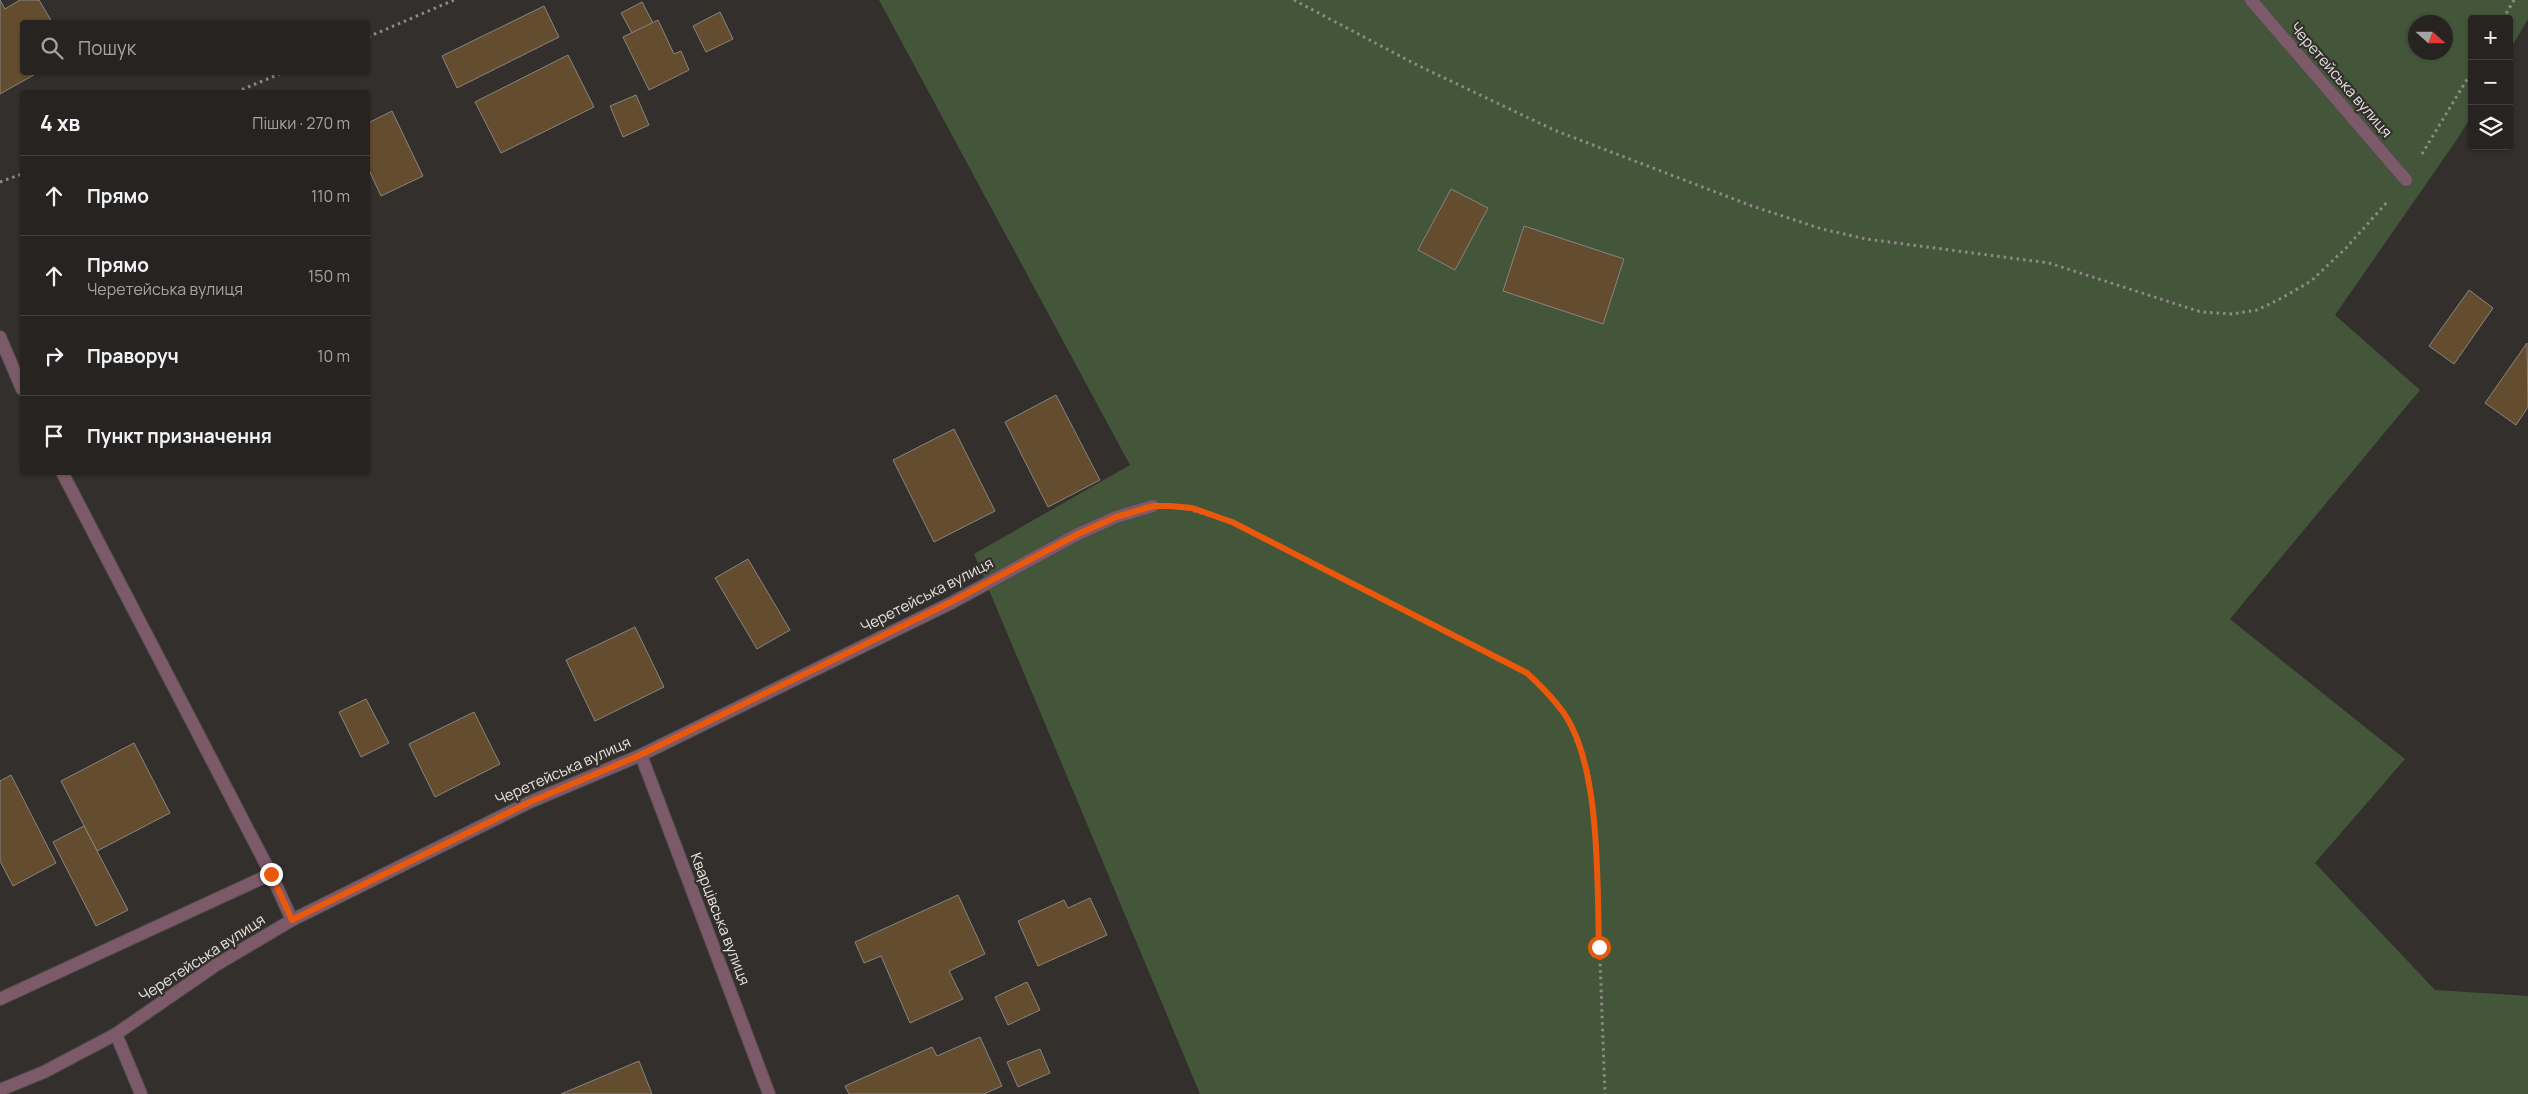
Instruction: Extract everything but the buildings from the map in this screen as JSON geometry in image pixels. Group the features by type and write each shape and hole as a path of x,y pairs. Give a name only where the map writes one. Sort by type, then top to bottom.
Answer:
{"street":[{"name":"Черетейська вулиця","path":"2251,0 2406,180"},
{"path":"0,337 20,384"},
{"path":"64,475 271,874 292,920"},
{"name":"Черетейська вулиця","path":"0,1090 44,1072 116,1034 216,965 292,920 530,802 640,755 951,602 1078,534 1116,517 1153,506"},
{"name":"Кварцівська вулиця","path":"640,755 769,1094"},
{"path":"0,999 271,874"},
{"path":"116,1034 141,1094"}],"path":[{"path":"370,36 454,0"},
{"path":"1294,0 1417,65 1554,130 1752,206 1822,229 1866,239 2050,263 2201,312 2232,314 2257,310 2311,281 2346,248 2406,180 2468,77"},
{"path":"2505,15 2514,0"},
{"path":"241,90 277,75"},
{"path":"0,182 20,175"},
{"path":"1153,506 1192,508 1241,526 1527,673 1564,714 1588,773 1596,852 1605,1094"}],"green space":[{"path":"879,0 2528,0 2528,19 2513,44 2513,15 2468,15 2468,122 2335,315 2420,390 2230,619 2405,759 2315,863 2435,990 2528,996 2528,1094 1200,1094 974,554 1130,465"}],"route":[{"path":"271,874 292,920 530,802 640,755 951,602 1078,534 1116,517 1153,506 1170,506 1192,508 1232,522 1390,601 1527,673 1544,690 1564,714 1578,743 1588,773 1596,852 1599,947"}]}
